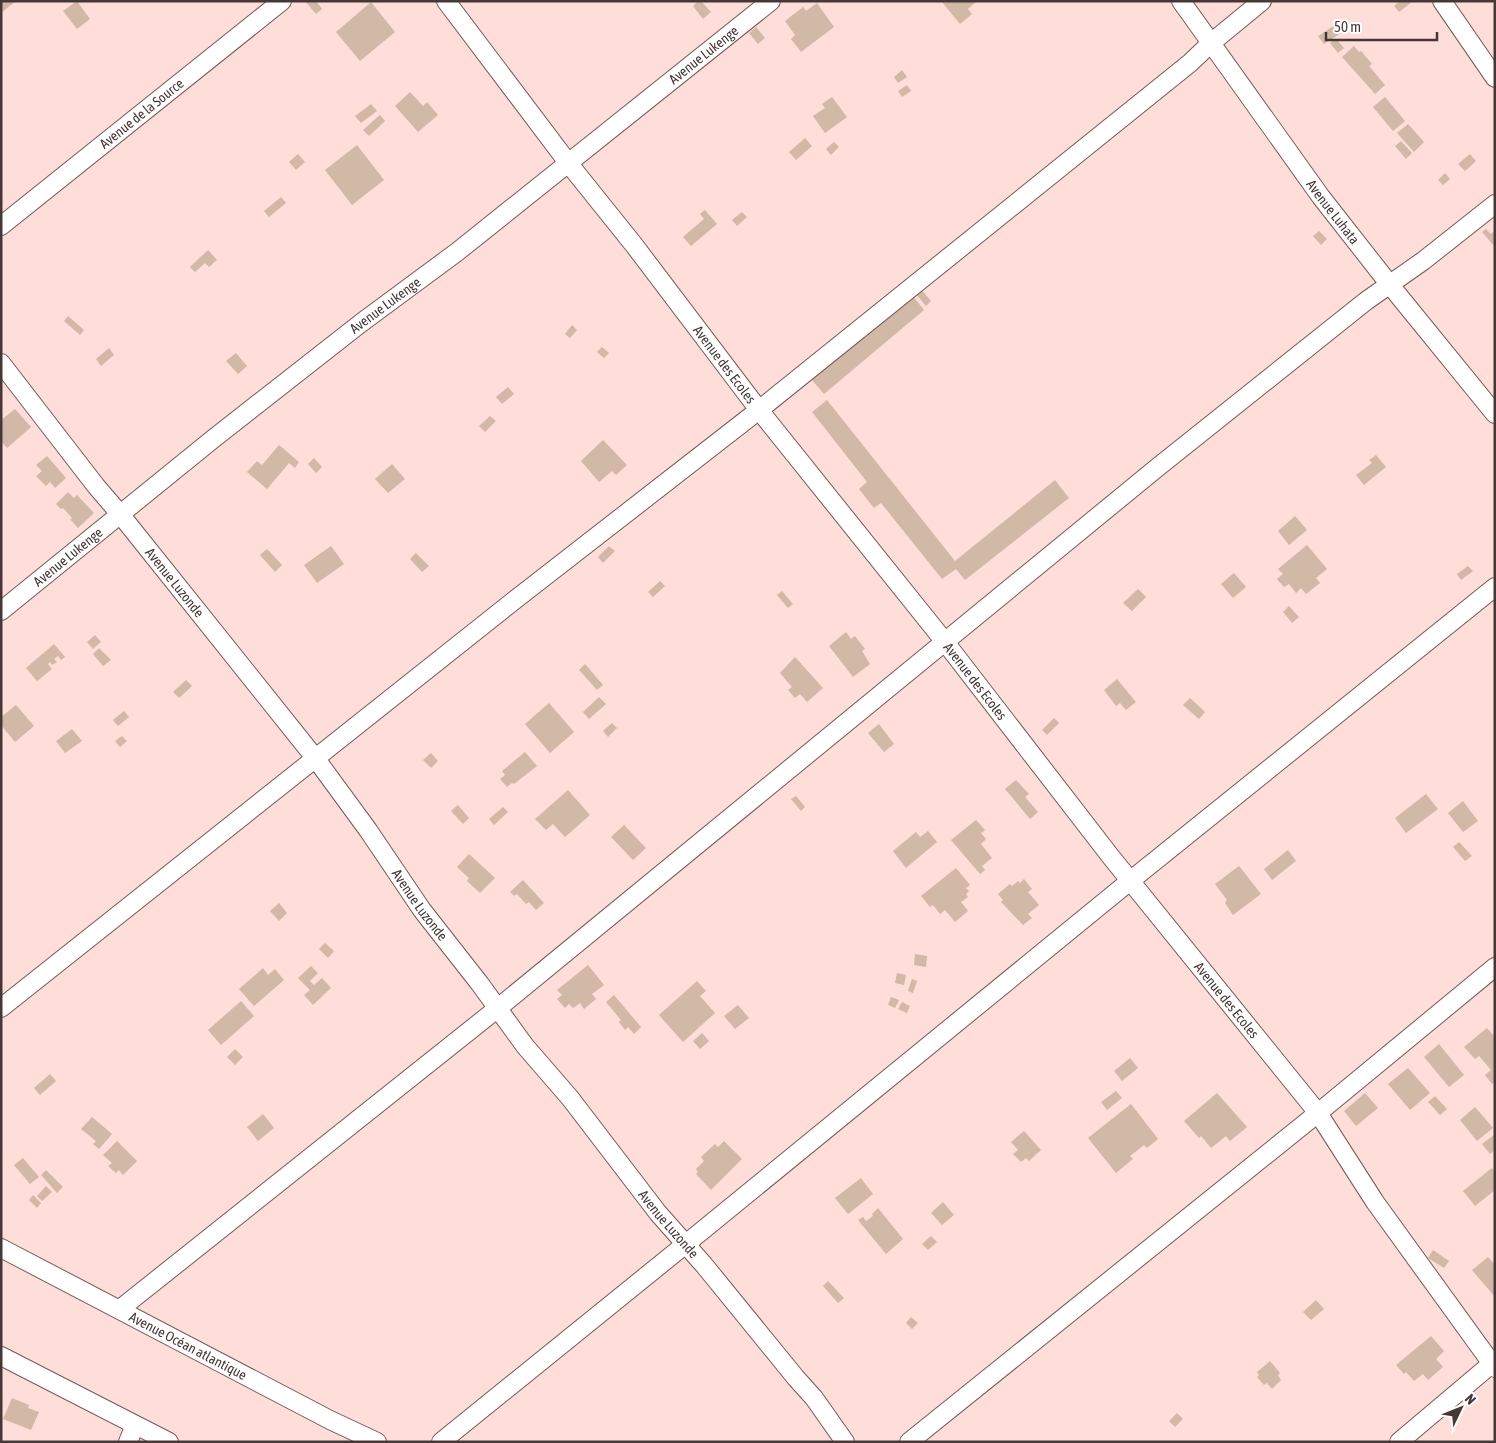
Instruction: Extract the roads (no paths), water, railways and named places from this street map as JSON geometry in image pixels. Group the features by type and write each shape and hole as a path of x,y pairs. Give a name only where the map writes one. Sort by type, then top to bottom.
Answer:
{"street":[{"name":"Avenue de la Source","path":"1,226 282,1"},
{"name":"Avenue des Ecoles","path":"446,1 759,410 945,642 1130,881 1318,1113 1375,1202 1493,1364"},
{"name":"Avenue Lukenge","path":"1,611 353,329 457,252 771,1"},
{"name":"Avenue Luhata","path":"1181,1 1321,197 1495,414"},
{"path":"1,1008 516,599 759,410 1190,63 1262,1"},
{"path":"1442,1 1495,78"},
{"path":"120,1309 498,1008 1158,467 1366,301 1390,285 1495,204"},
{"name":"Avenue Luzonde","path":"1,363 96,486 316,759 368,830 422,910 525,1046 570,1098 658,1213 687,1244 814,1398 845,1442"},
{"path":"441,1442 687,1244 1130,881 1495,587"},
{"path":"909,1442 1318,1113 1495,967"},
{"name":"Avenue Océan atlantique","path":"1,1248 313,1411 377,1442"},
{"path":"1,1356 169,1442"},
{"path":"1399,1442 1493,1364"},
{"path":"128,1442 135,1425"}]}
